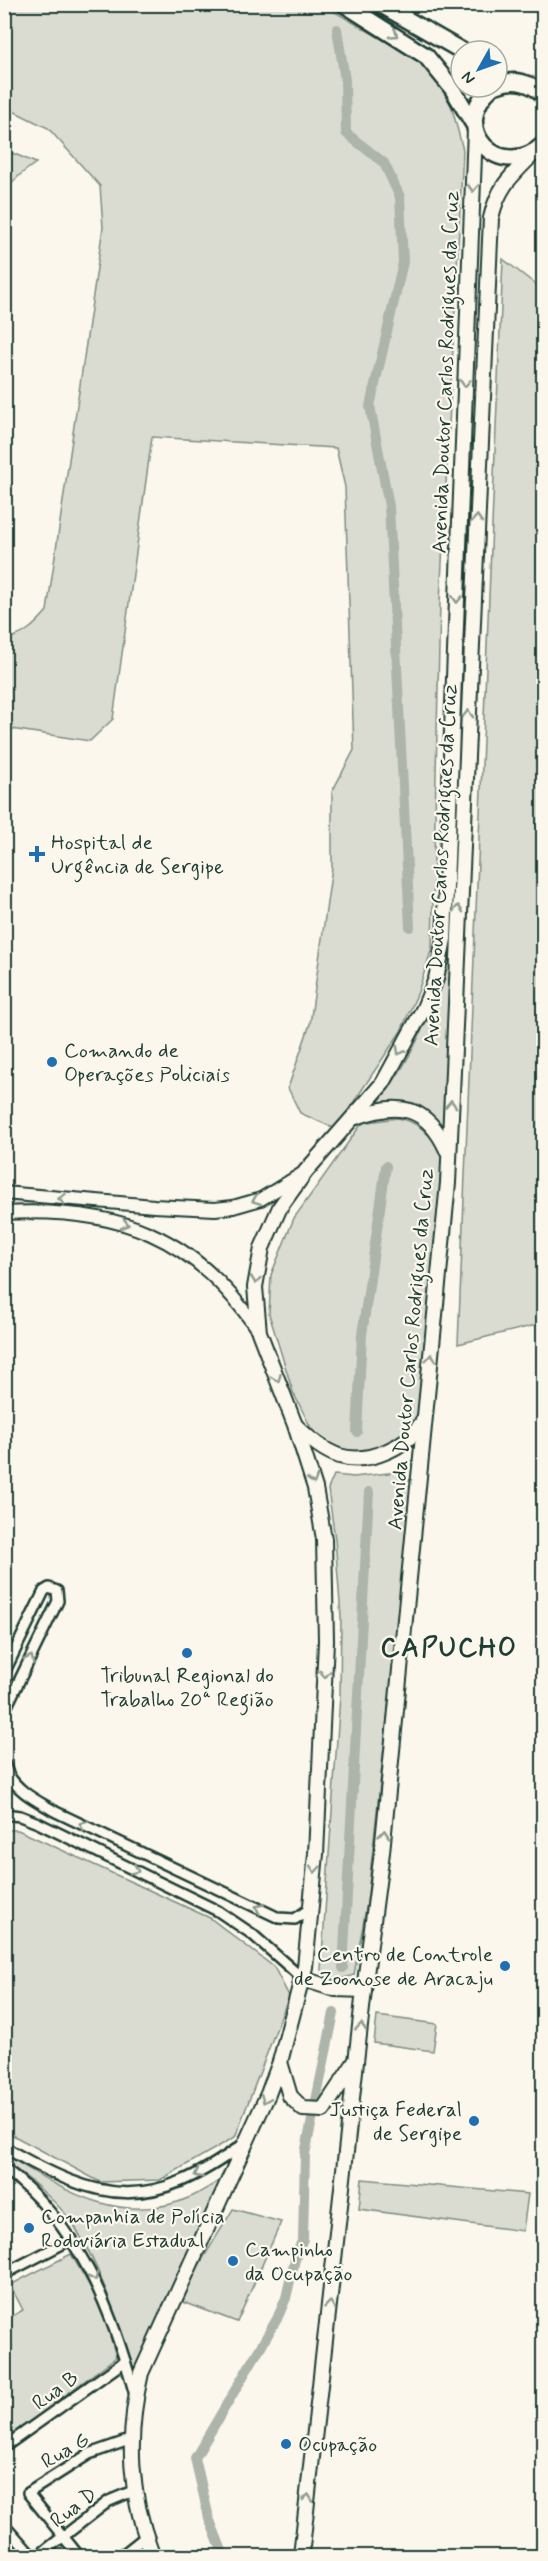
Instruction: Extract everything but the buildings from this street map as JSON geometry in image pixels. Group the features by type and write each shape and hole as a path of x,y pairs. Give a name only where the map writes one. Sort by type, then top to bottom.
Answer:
{"main road":[{"path":"344,4 426,56 440,70 482,143 501,157 513,159 539,148"},
{"path":"380,4 449,44"},
{"path":"509,77 526,83 543,95"},
{"path":"509,83 517,81"},
{"path":"474,126 476,107 480,99"},
{"name":"Avenida Doutor Carlos Rodrigues da Cruz","path":"306,1171 383,1083 424,1008 436,979 444,939 474,126"},
{"name":"Avenida Doutor Carlos Rodrigues da Cruz","path":"301,2556 364,1990 382,1852 395,1699 426,1416 449,1155 491,218 495,198 501,187 539,148"},
{"path":"353,1118 385,1108 413,1110 441,1136 449,1155"},
{"path":"153,2556 145,2537 133,2491 132,2439 135,2397 141,2373 247,2142 280,2061 303,1979 311,1908 327,1641 324,1539 315,1488 295,1425 259,1332 255,1287 262,1248 280,1207 306,1171"},
{"path":"295,1425 309,1438 329,1451 355,1458 377,1454 404,1442 419,1430 426,1416"},
{"path":"303,1979 335,1989 364,1990"},
{"path":"280,2061 290,2096 303,2109 323,2110 358,2057"}],"street":[{"path":"4,1193 164,1207 233,1207 261,1199 306,1171"},
{"path":"101,1202 102,1219"},
{"path":"4,1213 102,1219 128,1224 176,1245 215,1276 239,1301 259,1332"},
{"path":"4,1673 44,1591 49,1588 57,1591 57,1601 4,1712"},
{"path":"4,1762 14,1784 56,1812 279,1918 295,1919 311,1908"},
{"path":"4,1797 8,1774"},
{"path":"4,1814 20,1816 38,1824 218,1911 252,1934 303,1979"},
{"path":"4,2147 47,2172 80,2186 98,2191 141,2193 172,2187 215,2165 247,2142"},
{"path":"4,2168 36,2194 72,2238 109,2310 135,2397"},
{"path":"4,2274 72,2238"},
{"name":"Rua B","path":"4,2447 125,2361"},
{"name":"Rua G","path":"80,2556 28,2493 89,2454 132,2439"},
{"name":"Rua D","path":"38,2556 109,2500 133,2491"},
{"path":"4,2524 32,2556"},
{"path":"121,2556 145,2537"}],"shaded area":[{"path":"5,5 323,5 420,61 439,82 452,108 463,150 440,602 432,948 418,992 401,1031 336,1129 300,1113 288,1088 310,1024 332,867 332,792 354,750 345,487 336,448 152,437 113,719 90,741 5,728 4,639 28,630 47,611 103,227 100,186 48,128 5,107"},
{"path":"5,150 36,163 14,181 5,196"},
{"path":"503,259 544,291 544,1323 458,1344"},
{"path":"451,954 443,1127 428,1111 414,1103 399,1101 377,1104 395,1080 416,1043 433,1002 442,971"},
{"path":"397,1118 418,1126 429,1135 444,1154 424,1418 396,1448 363,1459 318,1442 293,1392 269,1314 271,1275 294,1218 362,1123"},
{"path":"5,1200 93,1207 93,1212 5,1210"},
{"path":"397,1472 411,1481 409,1518 367,1903 354,1975 331,1982 321,1970 340,1696 341,1616 335,1539 328,1489 334,1475 354,1477"},
{"path":"4,1830 18,1830 210,1918 274,1967 289,1996 235,2137 160,2180 100,2182 5,2131"},
{"path":"377,2016 437,2024 433,2051 374,2043"},
{"path":"4,2154 71,2192 118,2207 142,2208 167,2205 193,2196 229,2175 136,2376 102,2281 75,2227 62,2210 43,2192 5,2162"},
{"path":"362,2179 528,2194 523,2231 359,2209"},
{"name":"Campinho da Ocupação","path":"233,2209 281,2222 237,2322 178,2300"},
{"path":"71,2254 102,2307 116,2357 5,2441 4,2351 12,2347 5,2329 5,2320 23,2310 10,2285"}],"waterway":[{"path":"337,29 345,80 346,133 384,163 400,197 403,262 370,406 389,506 410,927"},
{"path":"357,1432 362,1335 386,1166"},
{"path":"343,1968 369,1492"},
{"path":"224,2556 209,2518 195,2458 277,2319 286,2298 296,2255 303,2239 305,2154 334,2013"}],"place":[{"name":"Hospital de Urgência de Sergipe","path":"37,854"},
{"name":"Comando de Operações Policiais","path":"52,1062"},
{"name":"Tribunal Regional do Trabalho 20ª Região","path":"187,1653"},
{"name":"Centro de Controle de Zoonose de Aracaju","path":"505,1966"},
{"name":"Justiça Federal de Sergipe","path":"474,2121"},
{"name":"Companhia de Polícia Rodoviária Estadual","path":"29,2228"},
{"name":"Campinho da Ocupação","path":"233,2261"},
{"name":"Ocupação","path":"286,2444"}],"district":[{"name":"CAPUCHO","path":"449,1647"}]}
